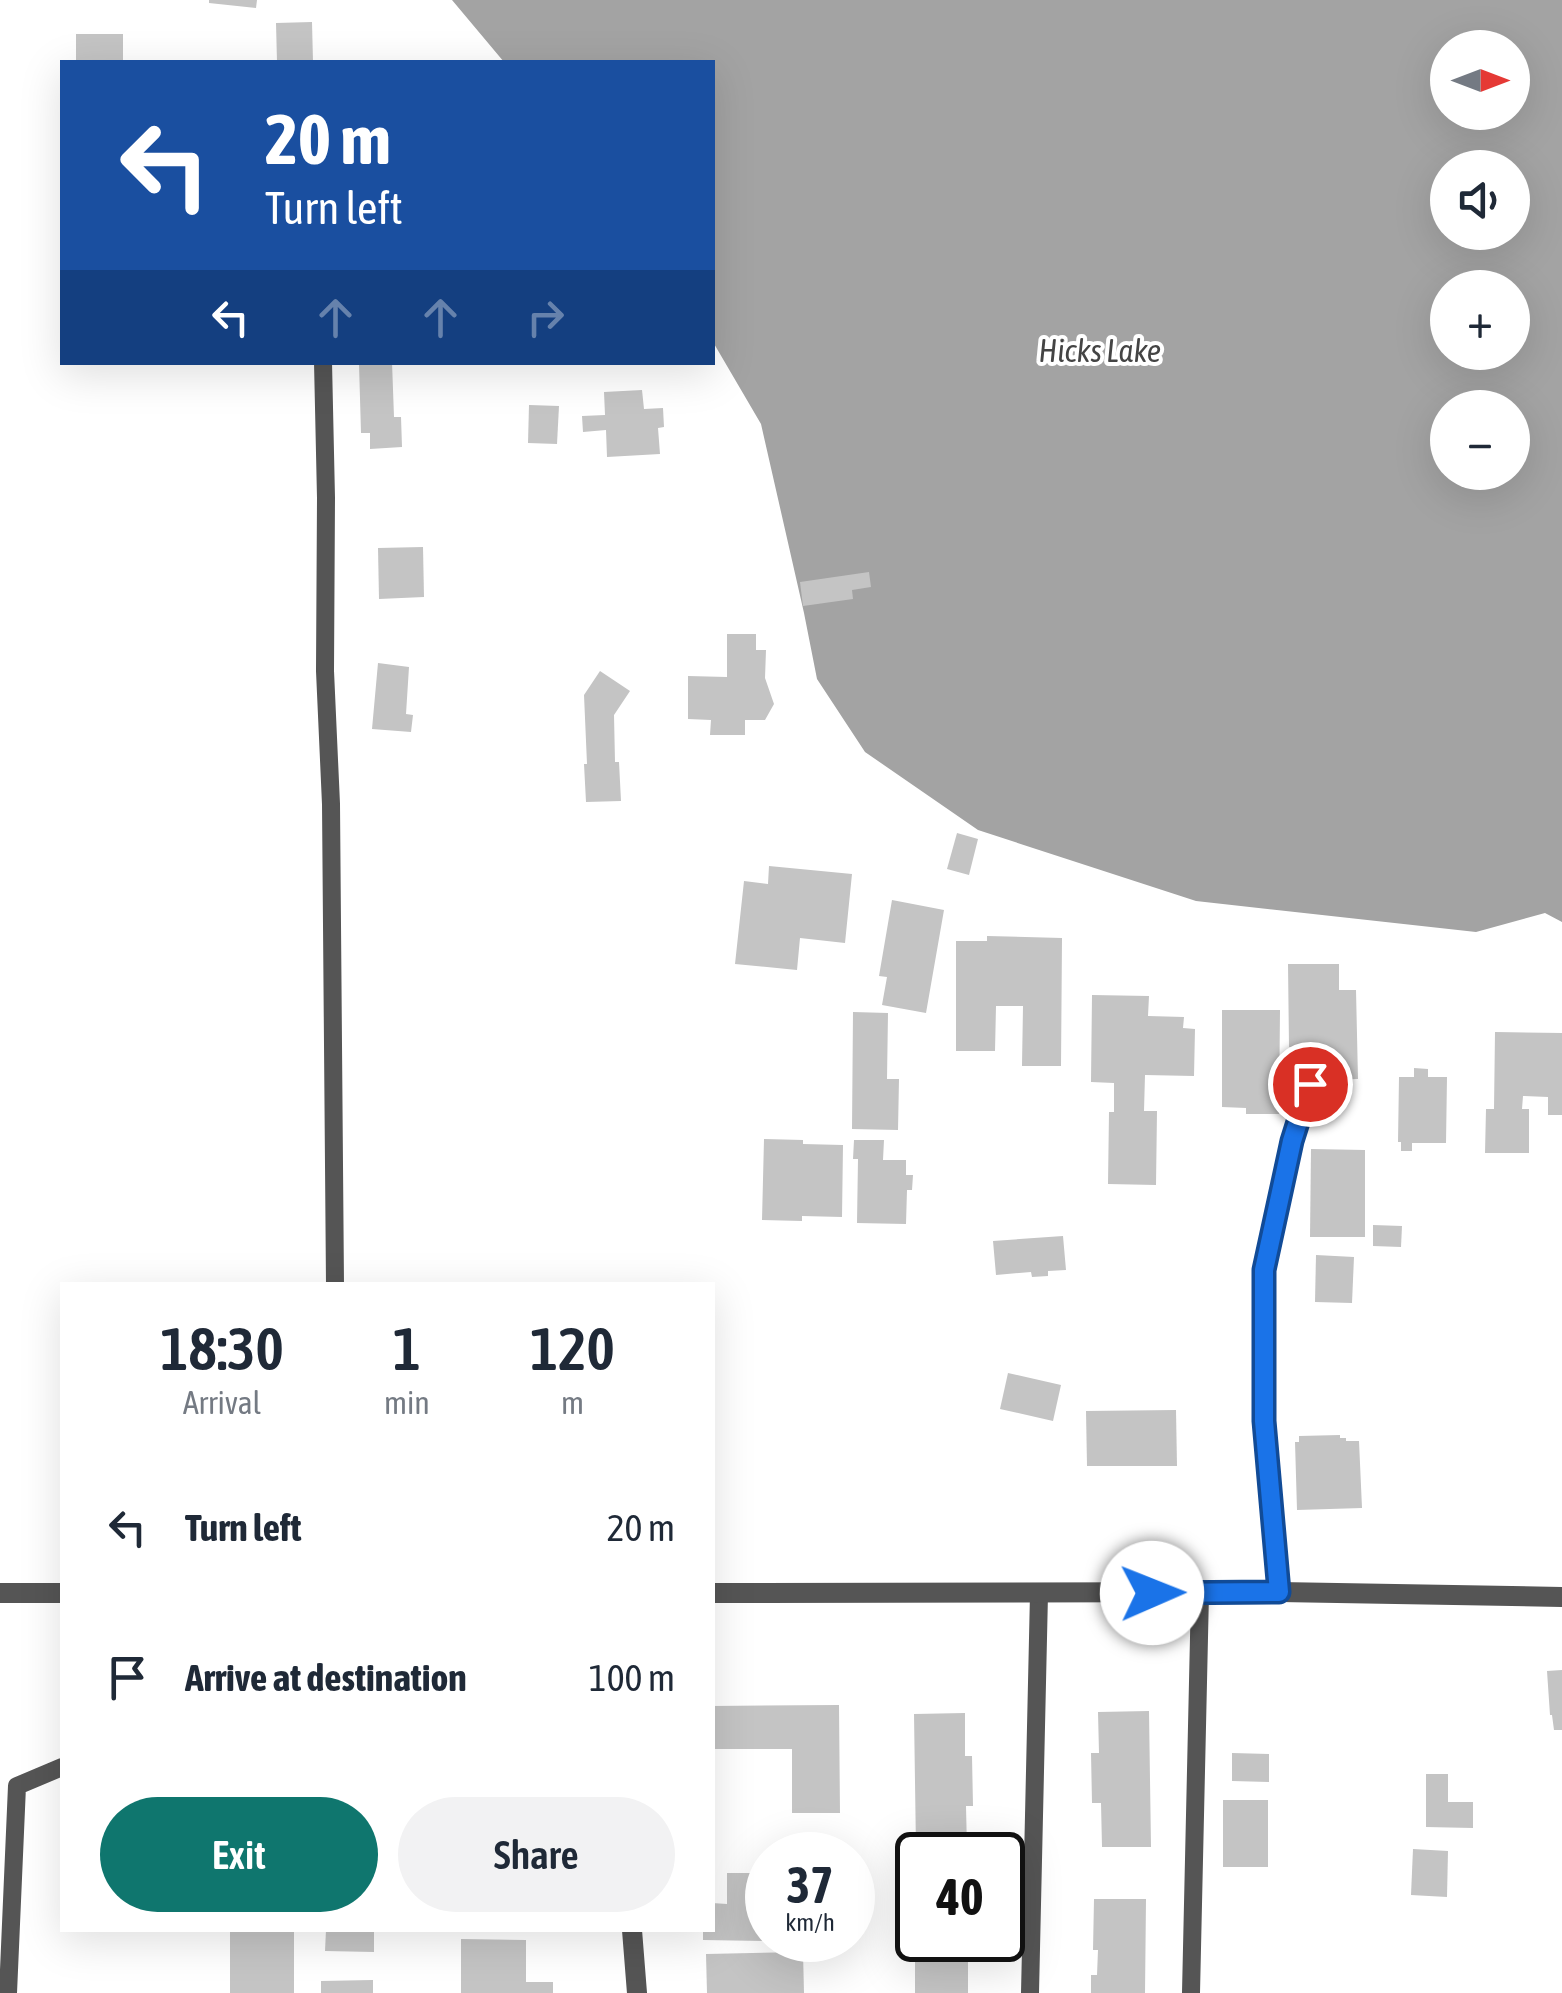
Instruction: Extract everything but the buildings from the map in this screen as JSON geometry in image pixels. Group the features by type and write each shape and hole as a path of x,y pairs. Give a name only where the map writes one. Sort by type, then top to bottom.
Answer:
{"street":[{"path":"715,1593 1279,1592 1562,1598"},
{"path":"0,1593 60,1593"},
{"path":"632,1932 637,1993"}],"lane":[{"path":"323,365 335,1282"},
{"path":"1279,1592 1264,1421 1264,1270 1292,1141 1310,1084"},
{"path":"1191,1993 1200,1592"},
{"path":"1030,1993 1040,1594"},
{"path":"8,1993 17,1786 60,1768"}],"water":[{"name":"Hicks Lake","path":"452,0 1562,0 1562,922 1545,913 1476,932 1196,901 978,830 865,752 817,679 761,424 715,345 715,60 502,60"}],"route":[{"path":"1152,1593 1279,1592 1264,1421 1264,1270 1292,1141 1310,1084"}]}
